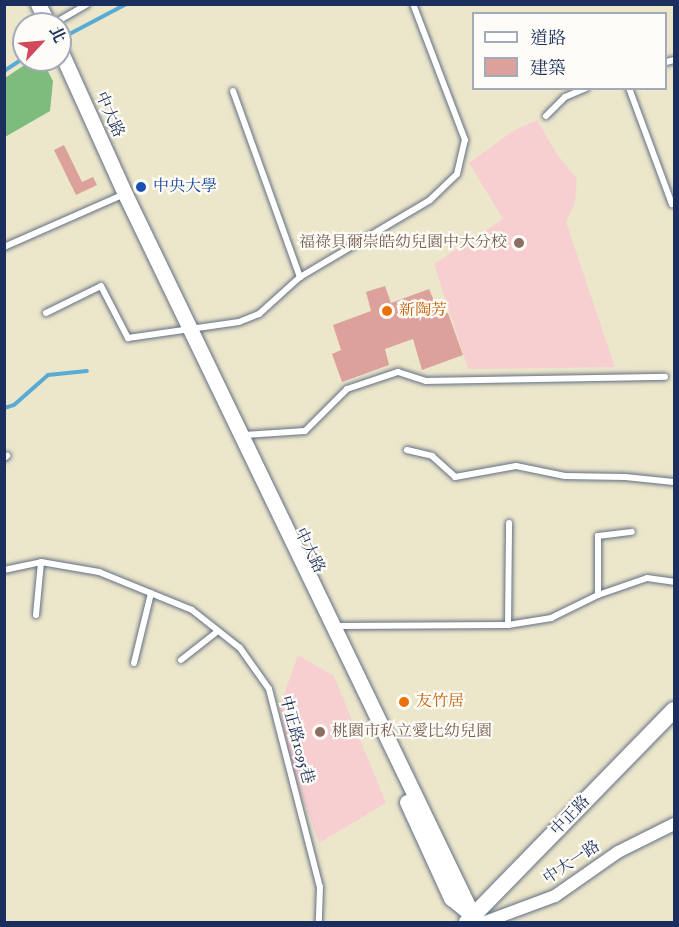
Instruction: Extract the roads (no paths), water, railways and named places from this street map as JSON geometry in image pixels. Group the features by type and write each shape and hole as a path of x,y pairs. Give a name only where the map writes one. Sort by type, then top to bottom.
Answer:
{"main road":[{"name":"中正路","path":"476,921 675,710"}],"street":[{"name":"中大路","path":"70,72 188,330 330,627 476,921"},
{"name":"中大一路","path":"476,921 555,896 618,852 675,824"}],"lane":[{"path":"72,13 87,4"},
{"path":"46,313 101,286 128,338 188,330 259,314 300,277 430,200 457,174 465,140 413,4"},
{"path":"546,117 565,97 581,90"},
{"path":"630,90 672,204"},
{"path":"233,91 300,277"},
{"path":"4,247 125,194"},
{"path":"239,436 306,431 347,389 398,372 426,381 665,376"},
{"path":"406,450 432,456 455,477 516,465 565,476 626,477 675,483"},
{"path":"508,625 509,523"},
{"path":"598,595 598,536 632,532"},
{"path":"36,615 41,562"},
{"name":"中正路1095巷","path":"4,570 41,562 99,572 192,610 240,648 268,689 320,887 319,922"},
{"path":"330,627 508,625 550,618 598,595 647,578 675,582"},
{"path":"134,663 151,594"},
{"path":"181,660 218,631"}],"waterway":[{"path":"72,33 126,4"},
{"path":"4,71 12,66"},
{"path":"4,408 14,405 48,375 87,371"}],"place":[{"name":"中央大學","path":"141,187"},
{"name":"福祿貝爾崇皓幼兒園中大分校","path":"519,243"},
{"name":"新陶芳","path":"387,311"},
{"name":"友竹居","path":"404,702"},
{"name":"桃園市私立愛比幼兒園","path":"320,732"}]}
